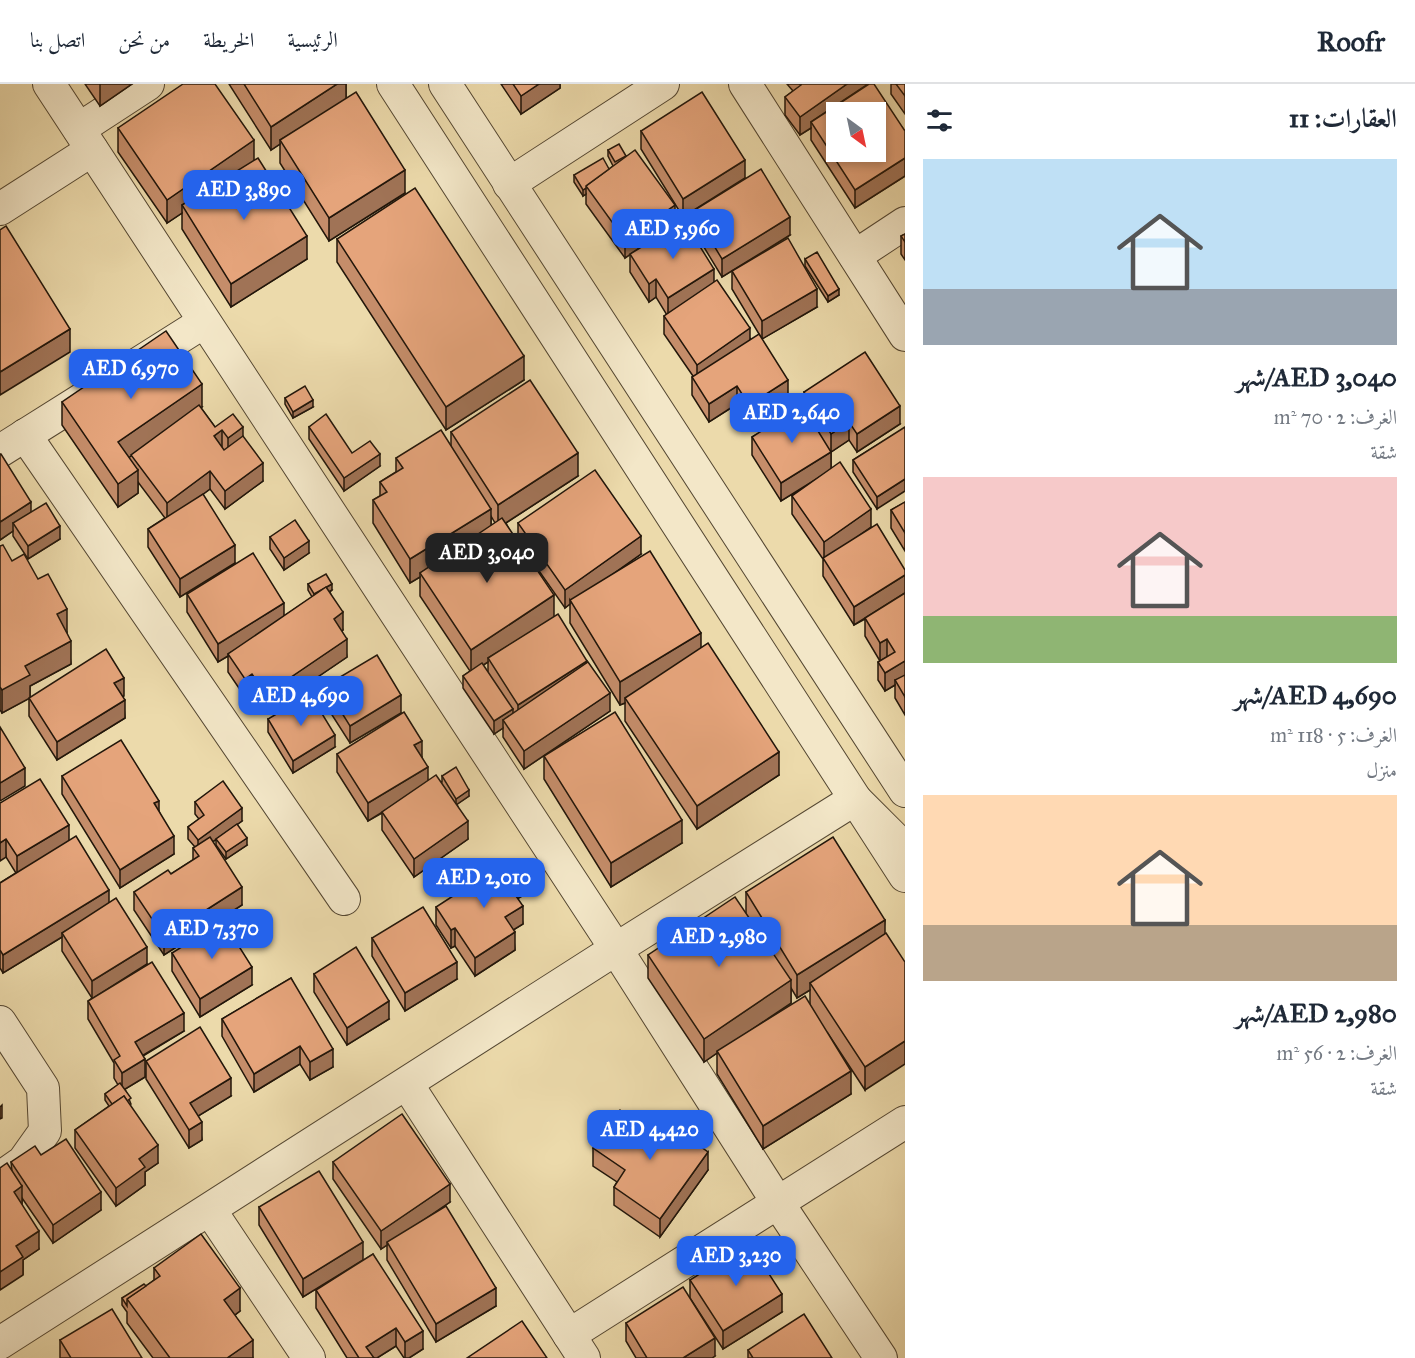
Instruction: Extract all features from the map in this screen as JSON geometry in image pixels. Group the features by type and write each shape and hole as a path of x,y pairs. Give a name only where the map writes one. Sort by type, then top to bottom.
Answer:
{"street":[{"path":"49,84 881,1358"},
{"path":"0,209 86,140 148,84"},
{"path":"393,84 905,876"},
{"path":"445,84 905,792"},
{"path":"509,184 663,84"},
{"path":"745,84 905,335"},
{"path":"855,256 905,223"},
{"path":"204,322 13,443 344,899"},
{"path":"855,799 905,849"},
{"path":"0,1343 855,799"},
{"path":"0,1022 43,1088 45,1131 23,1162 0,1178"},
{"path":"407,1084 576,1346 778,1203 905,1122"},
{"path":"210,1209 309,1358"}],"building":[{"path":"183,84 215,84 254,140 167,200 118,128"},
{"path":"244,84 337,84 271,127"},
{"path":"513,84 539,84 521,96"},
{"path":"800,84 847,84 800,117 785,97"},
{"path":"869,84 874,84 886,102 842,102"},
{"path":"896,84 905,84 905,96"},
{"path":"356,92 405,170 329,218 280,140"},
{"path":"702,92 745,160 683,199 641,131"},
{"path":"886,102 905,131 905,158 855,190 837,162 886,162"},
{"path":"826,112 826,145 811,122"},
{"path":"619,144 626,156 615,162 608,150"},
{"path":"635,150 675,205 625,240 586,186"},
{"path":"258,158 307,236 231,284 182,205"},
{"path":"603,158 609,169 583,190 574,175"},
{"path":"761,169 790,217 722,259 693,211"},
{"path":"415,188 524,356 446,407 337,239"},
{"path":"684,221 714,269 668,298 656,279 649,284 630,254"},
{"path":"6,226 70,329 0,372 0,230"},
{"path":"788,238 817,289 762,321 732,271"},
{"path":"817,252 839,289 828,296 805,259"},
{"path":"717,280 750,328 697,365 664,316"},
{"path":"166,331 202,384 118,442 138,470 118,484 62,402"},
{"path":"759,334 788,380 749,405 737,386 709,404 692,377"},
{"path":"865,352 900,406 857,434 849,422 831,434 804,392"},
{"path":"530,380 578,453 498,505 451,432"},
{"path":"305,386 313,400 293,412 285,398"},
{"path":"199,405 215,427 233,414 243,427 228,438 222,430 214,436 224,450 243,436 263,463 225,491 210,471 167,503 131,455"},
{"path":"802,405 831,452 781,483 752,437"},
{"path":"326,414 352,453 370,441 380,454 344,478 309,427"},
{"path":"905,427 905,479 877,497 853,460"},
{"path":"441,430 491,509 410,559 373,500 387,492 380,482 403,468 396,458"},
{"path":"0,454 31,502 0,522"},
{"path":"840,462 871,509 824,542 792,496"},
{"path":"595,470 641,536 565,590 518,523"},
{"path":"203,494 235,545 180,579 148,529"},
{"path":"905,502 905,533 891,510"},
{"path":"46,503 60,526 28,546 13,523"},
{"path":"502,518 554,595 471,650 420,573"},
{"path":"295,520 309,541 284,558 270,537"},
{"path":"877,524 905,570 905,575 854,607 823,558"},
{"path":"3,545 12,561 24,554 38,579 48,574 67,609 57,614 71,641 25,666 30,675 2,690 0,687 0,546"},
{"path":"650,551 701,633 620,682 570,600"},
{"path":"253,553 284,603 218,644 187,594"},
{"path":"326,574 332,584 314,594 308,584"},
{"path":"326,587 343,612 334,619 347,639 266,694 252,674 245,679 228,654"},
{"path":"905,593 905,661 885,673 878,662 895,652 887,639 880,643 865,618"},
{"path":"558,614 587,661 518,705 488,658"},
{"path":"708,643 779,752 697,806 625,698"},
{"path":"106,649 124,678 114,683 125,700 57,742 29,698"},
{"path":"377,655 401,695 350,726 325,686"},
{"path":"588,662 610,693 524,751 503,720"},
{"path":"482,663 513,709 494,721 463,676"},
{"path":"905,675 905,697 895,680"},
{"path":"310,694 335,735 293,761 268,719"},
{"path":"404,712 422,741 414,745 428,767 368,803 337,754"},
{"path":"615,712 682,820 611,863 544,756"},
{"path":"0,727 25,768 0,783"},
{"path":"121,740 159,801 154,803 174,836 120,870 62,776"},
{"path":"456,767 469,790 456,799 442,776"},
{"path":"436,775 468,821 414,859 382,812"},
{"path":"40,779 69,825 17,856 6,839 0,843 0,803"},
{"path":"223,781 242,808 198,840 188,827 204,815 195,802"},
{"path":"237,824 247,838 226,852 216,839"},
{"path":"76,836 109,890 3,955 0,950 0,883"},
{"path":"210,837 242,887 164,937 134,892 168,870 171,874 199,856 193,848"},
{"path":"833,837 885,920 797,975 746,892"},
{"path":"510,859 522,878 509,886 523,906 505,917 515,932 475,958 455,928 451,930 436,907"},
{"path":"735,897 791,980 704,1039 648,955"},
{"path":"116,898 147,947 92,981 62,933"},
{"path":"423,907 457,962 405,993 372,938"},
{"path":"223,921 252,967 200,999 172,953"},
{"path":"886,933 905,962 905,1041 865,1067 810,983"},
{"path":"356,947 389,1001 347,1028 314,974"},
{"path":"152,962 184,1013 135,1042 145,1059 122,1073 114,1060 120,1056 88,1001"},
{"path":"291,978 333,1049 310,1062 300,1046 254,1074 222,1019"},
{"path":"805,996 851,1071 763,1126 717,1051"},
{"path":"200,1027 231,1078 190,1103 202,1122 189,1130 146,1061"},
{"path":"120,1083 131,1098 127,1101 124,1096 112,1104 105,1094"},
{"path":"124,1096 158,1145 139,1159 145,1167 116,1188 75,1130"},
{"path":"620,1110 651,1132 661,1119 708,1152 660,1219 614,1187 625,1170 593,1148"},
{"path":"402,1114 450,1184 381,1231 333,1162"},
{"path":"66,1139 101,1192 53,1225 11,1162 35,1146 41,1155"},
{"path":"7,1163 22,1186 14,1192 39,1231 16,1246 23,1257 0,1272 0,1168"},
{"path":"319,1171 363,1242 303,1279 259,1207"},
{"path":"446,1206 496,1288 436,1324 387,1242"},
{"path":"201,1234 240,1288 224,1300 253,1340 227,1358 170,1358 127,1299 160,1276 154,1268"},
{"path":"749,1243 782,1294 723,1331 690,1280"},
{"path":"373,1254 423,1331 405,1342 396,1328 366,1347 374,1358 359,1358 316,1290"},
{"path":"144,1284 146,1286 127,1299 127,1306 122,1298"},
{"path":"683,1287 715,1338 683,1358 647,1358 626,1323"},
{"path":"112,1309 142,1358 71,1358 60,1340"},
{"path":"804,1314 832,1358 753,1358 748,1350"},
{"path":"522,1321 547,1358 467,1358"}]}
